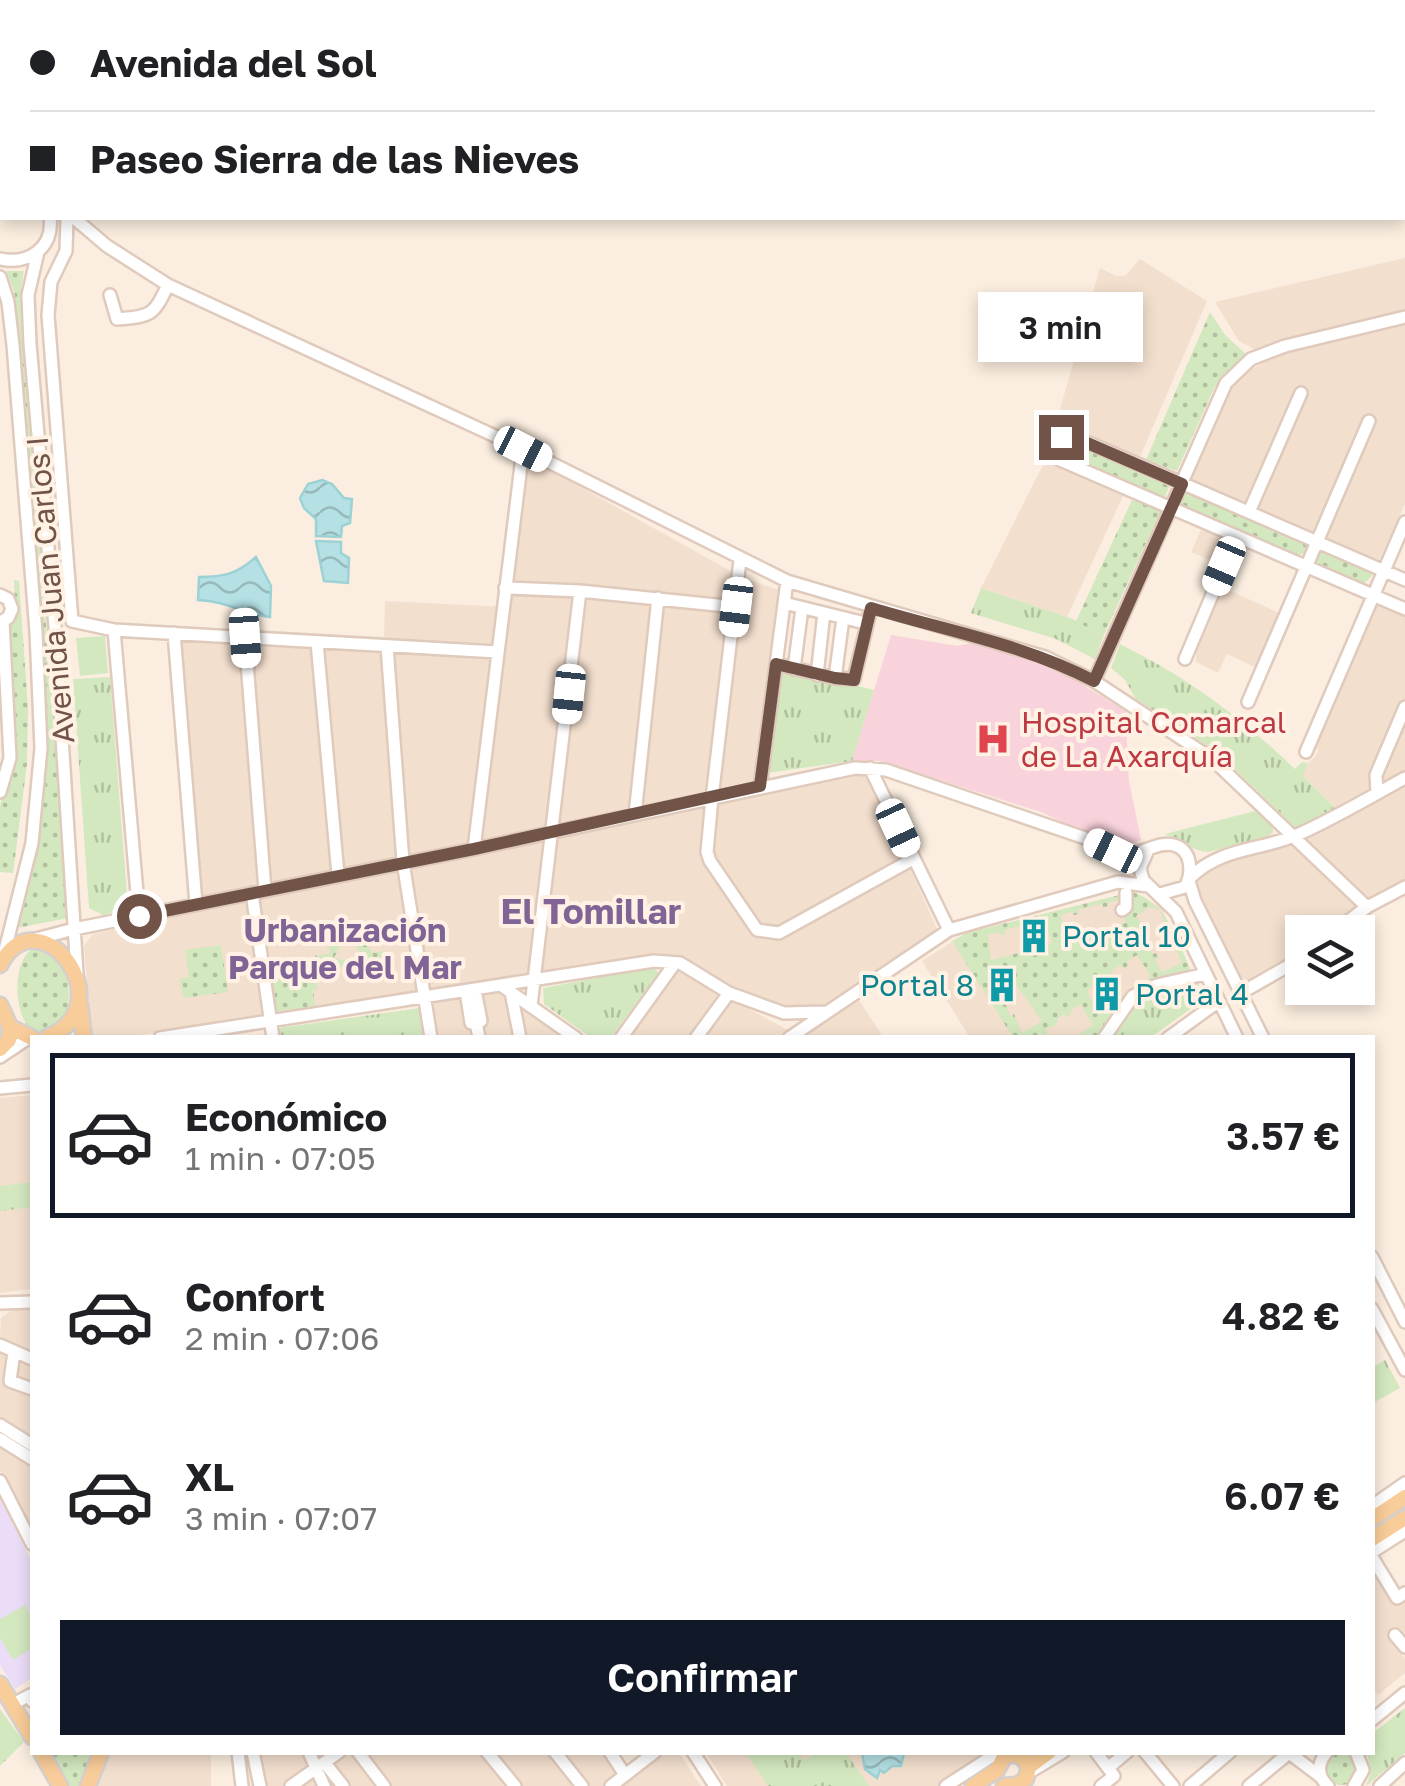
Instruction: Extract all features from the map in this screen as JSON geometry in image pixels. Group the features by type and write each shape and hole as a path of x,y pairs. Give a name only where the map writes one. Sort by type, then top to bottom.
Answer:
{"main road":[{"path":"2,961 22,943 32,941 58,949 77,972 84,1035"},
{"path":"50,1035 68,1022 79,999"},
{"path":"4,1017 30,1037"},
{"path":"0,1049 9,1040 4,1017"},
{"path":"1375,1517 1405,1496"},
{"path":"1375,1538 1405,1518"},
{"path":"5,1696 30,1731"},
{"path":"43,1755 60,1786"},
{"path":"88,1786 101,1755"},
{"path":"995,1759 1001,1780 1020,1773 1046,1755"},
{"path":"973,1786 995,1759 1004,1757 1020,1773"}],"street":[{"name":"Avenida Juan Carlos I","path":"50,220 49,238 40,251 28,295 77,972"},
{"path":"70,220 66,251 51,282 48,314 72,620 114,630 497,652"},
{"path":"74,220 168,286 523,449 786,582 1045,657 1094,681 1212,758 1367,907"},
{"path":"0,259 24,260 66,236 84,237 107,246"},
{"path":"0,277 8,302 13,345 36,632 41,748 32,843 2,961"},
{"path":"110,296 117,319 147,316 160,307 168,286"},
{"path":"1094,681 1226,382 1251,359 1285,346 1405,317"},
{"path":"1249,512 1300,393"},
{"path":"1248,702 1368,422"},
{"path":"1405,580 1071,436 1054,443 1054,453 1060,460 1405,609"},
{"path":"474,849 523,449"},
{"path":"1306,752 1405,522"},
{"path":"1185,659 1237,536"},
{"path":"740,560 712,798 707,852 710,861 757,930 779,933 913,859"},
{"path":"760,786 786,582"},
{"path":"505,588 580,591 736,607"},
{"path":"532,1006 580,591"},
{"path":"0,595 8,599 12,608 2,622 10,758 0,792"},
{"path":"635,816 658,598"},
{"path":"784,603 865,623"},
{"path":"794,668 802,608"},
{"path":"776,664 854,680 871,608"},
{"path":"816,674 824,613"},
{"path":"835,678 844,618"},
{"path":"114,630 139,916"},
{"path":"174,634 196,904"},
{"path":"245,638 259,891 273,1035"},
{"path":"318,642 338,876"},
{"path":"387,646 403,862 430,1035"},
{"path":"1376,793 1376,775 1405,707"},
{"path":"32,941 74,928 635,816 760,786 870,768 886,770 1086,838 1140,868 1148,886"},
{"path":"870,768 949,930"},
{"path":"1160,894 1175,891 1217,857 1296,836 1405,778"},
{"path":"1113,851 1127,853 1172,844 1196,856 1217,857"},
{"path":"1140,868 1148,850"},
{"path":"1183,850 1191,868 1189,880 1195,902 1262,1035"},
{"path":"796,1035 949,930 1118,882 1148,886 1176,912 1237,1035"},
{"path":"1356,915 1405,887"},
{"path":"1122,910 1126,893"},
{"path":"181,1035 470,990 506,989 532,981 654,961 675,963 730,992 784,1013 826,1012"},
{"path":"623,1035 675,963"},
{"path":"1241,993 1285,968"},
{"path":"1144,981 1173,970 1204,972"},
{"path":"1106,1035 1133,996 1204,972"},
{"path":"506,989 572,1035"},
{"path":"506,989 519,1035"},
{"path":"470,990 471,1023 476,1022 478,1035"},
{"path":"698,1035 730,992"},
{"path":"1172,1035 1220,1001"},
{"path":"0,1057 30,1039"},
{"path":"0,1088 30,1085"},
{"path":"1375,1263 1405,1322"},
{"path":"0,1311 6,1303"},
{"path":"1375,1315 1405,1370"},
{"path":"0,1345 30,1357"},
{"path":"14,1352 10,1381 30,1388"},
{"path":"0,1425 30,1444"},
{"path":"0,1439 30,1457"},
{"path":"0,1481 30,1540"},
{"path":"1375,1504 1405,1483"},
{"path":"1375,1553 1405,1531"},
{"path":"1375,1560 1397,1598 1405,1593"},
{"path":"1395,1635 1405,1647"},
{"path":"1375,1718 1405,1693"},
{"path":"5,1696 30,1695"},
{"path":"238,1755 241,1781"},
{"path":"254,1755 260,1786"},
{"path":"311,1755 343,1786"},
{"path":"291,1786 336,1755"},
{"path":"360,1755 384,1786"},
{"path":"489,1755 515,1786"},
{"path":"557,1755 582,1786"},
{"path":"612,1755 626,1775"},
{"path":"611,1786 646,1755"},
{"path":"695,1755 715,1786"},
{"path":"1020,1773 1056,1755"},
{"path":"1098,1755 1114,1776 1101,1786"},
{"path":"1108,1768 1123,1755"},
{"path":"1147,1755 1173,1786"},
{"path":"1190,1786 1226,1755"},
{"path":"1249,1786 1292,1755 1325,1782"},
{"path":"1325,1755 1320,1766 1325,1782"},
{"path":"1354,1786 1363,1770 1357,1755"},
{"path":"946,1786 995,1759"},
{"path":"1380,1786 1405,1762"},
{"path":"320,1766 324,1786"}],"shaded area":[{"path":"1405,258 1405,504 1379,560 1190,479 1231,383 1270,358 1239,341 1215,302"},
{"path":"1140,259 1207,301 1140,457 1057,420 1100,268 1125,276"},
{"path":"518,452 743,578 779,590 756,793 859,774 870,779 938,931 828,1003 804,1009 753,998 677,957 656,955 261,1018 139,1035 92,1035 84,946 93,934 201,911 179,626 384,637 385,601 505,607"},
{"path":"1045,461 1124,494 1067,617 981,588"},
{"path":"1201,530 1230,540 1219,564 1191,552"},
{"path":"1224,588 1279,613 1255,667 1227,654 1218,673 1196,662 1196,650"},
{"path":"1376,600 1405,613 1405,772 1336,809 1303,776 1318,751 1315,743"},
{"name":"Hospital Comarcal de La Axarquía","path":"891,635 958,646 975,642 999,647 1049,664 1125,711 1129,781 1141,840 1118,848 1041,812 879,761 852,761"},
{"path":"1405,782 1405,881 1348,915 1285,915 1285,960 1249,981 1238,976 1197,891 1199,876 1206,867 1289,840"},
{"path":"1132,892 1161,907 1193,975 1103,1035 968,1035 922,961 966,933"},
{"path":"676,970 804,1035 628,1035"},
{"path":"497,989 563,1035 435,1035 431,1001"},
{"path":"859,1000 882,1035 804,1035"},
{"path":"30,1095 30,1289 0,1293 0,1098"},
{"path":"30,1308 30,1350 0,1336 1,1318 10,1311"},
{"path":"0,1350 30,1362 30,1529 0,1470"},
{"path":"0,1497 30,1559 30,1679 15,1689 0,1665"},
{"path":"1375,1570 1394,1604 1405,1598 1405,1634 1400,1628 1388,1636 1405,1659 1405,1673 1378,1695"},
{"path":"108,1755 211,1755 211,1786 93,1786"},
{"path":"246,1755 325,1755 282,1786 253,1786"},
{"path":"340,1755 482,1755 508,1786 298,1786"},
{"path":"495,1755 610,1755 622,1771 603,1786 519,1786"},
{"path":"663,1755 680,1755 701,1786 623,1786"},
{"path":"707,1755 985,1755 938,1786 727,1786"}],"green space":[{"path":"6,271 24,271 21,288 68,918 17,928 34,860 47,716 17,315"},
{"path":"1210,312 1225,335 1246,354 1215,386 1177,471 1146,460"},
{"path":"1067,438 1167,481 1165,497 1159,498 1063,457 1057,450"},
{"path":"1185,491 1306,541 1306,553 1295,556 1182,507 1178,500"},
{"path":"1132,500 1161,510 1103,637 1076,621"},
{"path":"1325,549 1371,571 1372,576 1363,584 1316,564 1318,552"},
{"path":"14,580 19,581 28,708 27,764 13,873 0,872 0,806 9,768 16,767 8,626 15,612"},
{"path":"981,588 1073,619 1103,637 1095,659 1056,639 971,613"},
{"path":"105,636 108,673 80,676 76,638"},
{"path":"1120,644 1213,700 1295,769 1302,762 1308,763 1303,776 1336,809 1297,829 1217,752 1135,698 1125,680 1111,668"},
{"path":"779,667 874,690 852,761 767,773"},
{"path":"110,677 128,908 103,915 89,908 73,679"},
{"path":"1259,810 1273,825 1273,832 1267,837 1208,852 1165,834"},
{"path":"1132,892 1144,897 1155,905 1163,914 1193,975 1139,991 1122,1006 1101,1035 1078,1035 1093,1025 1080,1004 1067,1017 1064,1014 1058,1018 1044,1035 1012,1035 952,941 967,933","holes":["1125,896 1138,901 1127,897 1123,913 1126,923 1064,941 1061,915 1079,914 1078,910 1108,906 1107,903 1119,900 1122,907","1150,907 1159,910 1182,963 1162,972 1143,932 1146,930 1136,916","1045,919 1052,944 991,960 988,935 1005,934 1005,930 1028,924 1034,926 1034,922","1137,955 1151,976 1098,1013 1087,991 1096,983 1102,986 1101,980 1121,965 1128,966 1126,962","1005,969 1042,1021 1022,1033 1014,1014 1010,1016 986,980"]},
{"path":"363,934 372,953 383,951 385,958 361,965 361,955 354,944 342,942 334,958 351,962 352,966 324,969 324,979 317,982 317,991 313,989 315,1006 277,1011 271,980 288,973 308,979 319,977 315,956 330,953 328,942"},
{"path":"221,945 228,992 183,998 180,979 189,977 185,950"},
{"path":"34,948 61,963 69,992 67,1014 51,1031 38,1034 28,1026 21,1012 18,993 18,975 24,958"},
{"path":"653,967 659,973 612,1035 587,1035 544,1004 543,988"},
{"path":"1196,979 1204,996 1154,1035 1112,1035 1136,1002 1165,987"},
{"path":"420,1008 424,1035 280,1035 279,1028"},
{"path":"30,1182 30,1207 0,1211 0,1186"},
{"path":"1385,1360 1400,1388 1375,1402 1375,1366"},
{"path":"25,1605 30,1614 30,1649 13,1660 0,1638 0,1619"},
{"path":"1405,1708 1405,1753 1366,1786 1371,1772 1367,1755 1375,1755 1375,1731"},
{"path":"0,1709 24,1742 0,1766"},
{"path":"45,1755 97,1755 84,1786 63,1786"},
{"path":"747,1755 800,1755 804,1760 813,1755 847,1755 869,1786 768,1786"},
{"path":"1349,1755 1356,1763 1353,1781 1341,1785 1329,1781 1325,1769 1329,1757"}],"water":[{"path":"322,480 332,484 344,498 352,499 350,523 342,526 341,537 316,536 316,519 300,498 308,484"},
{"path":"316,541 341,542 341,553 349,558 348,583 324,581"},
{"path":"256,557 271,586 270,617 198,600 199,577 230,573"},
{"path":"862,1755 904,1755 901,1766 892,1766 884,1773 880,1770 877,1778 865,1769"}],"place":[{"name":"Hospital Comarcal de La Axarquía","path":"993,739"},
{"name":"Portal 10","path":"1034,936"},
{"name":"Portal 8","path":"1002,985"},
{"name":"Portal 4","path":"1107,994"}],"district":[{"name":"El Tomillar","path":"591,911"},
{"name":"Urbanización Parque del Mar","path":"345,948"}],"route":[{"path":"139,916 635,816 760,786 776,664 854,680 871,608 1045,657 1094,681 1182,484 1071,436 1061,437"}]}
